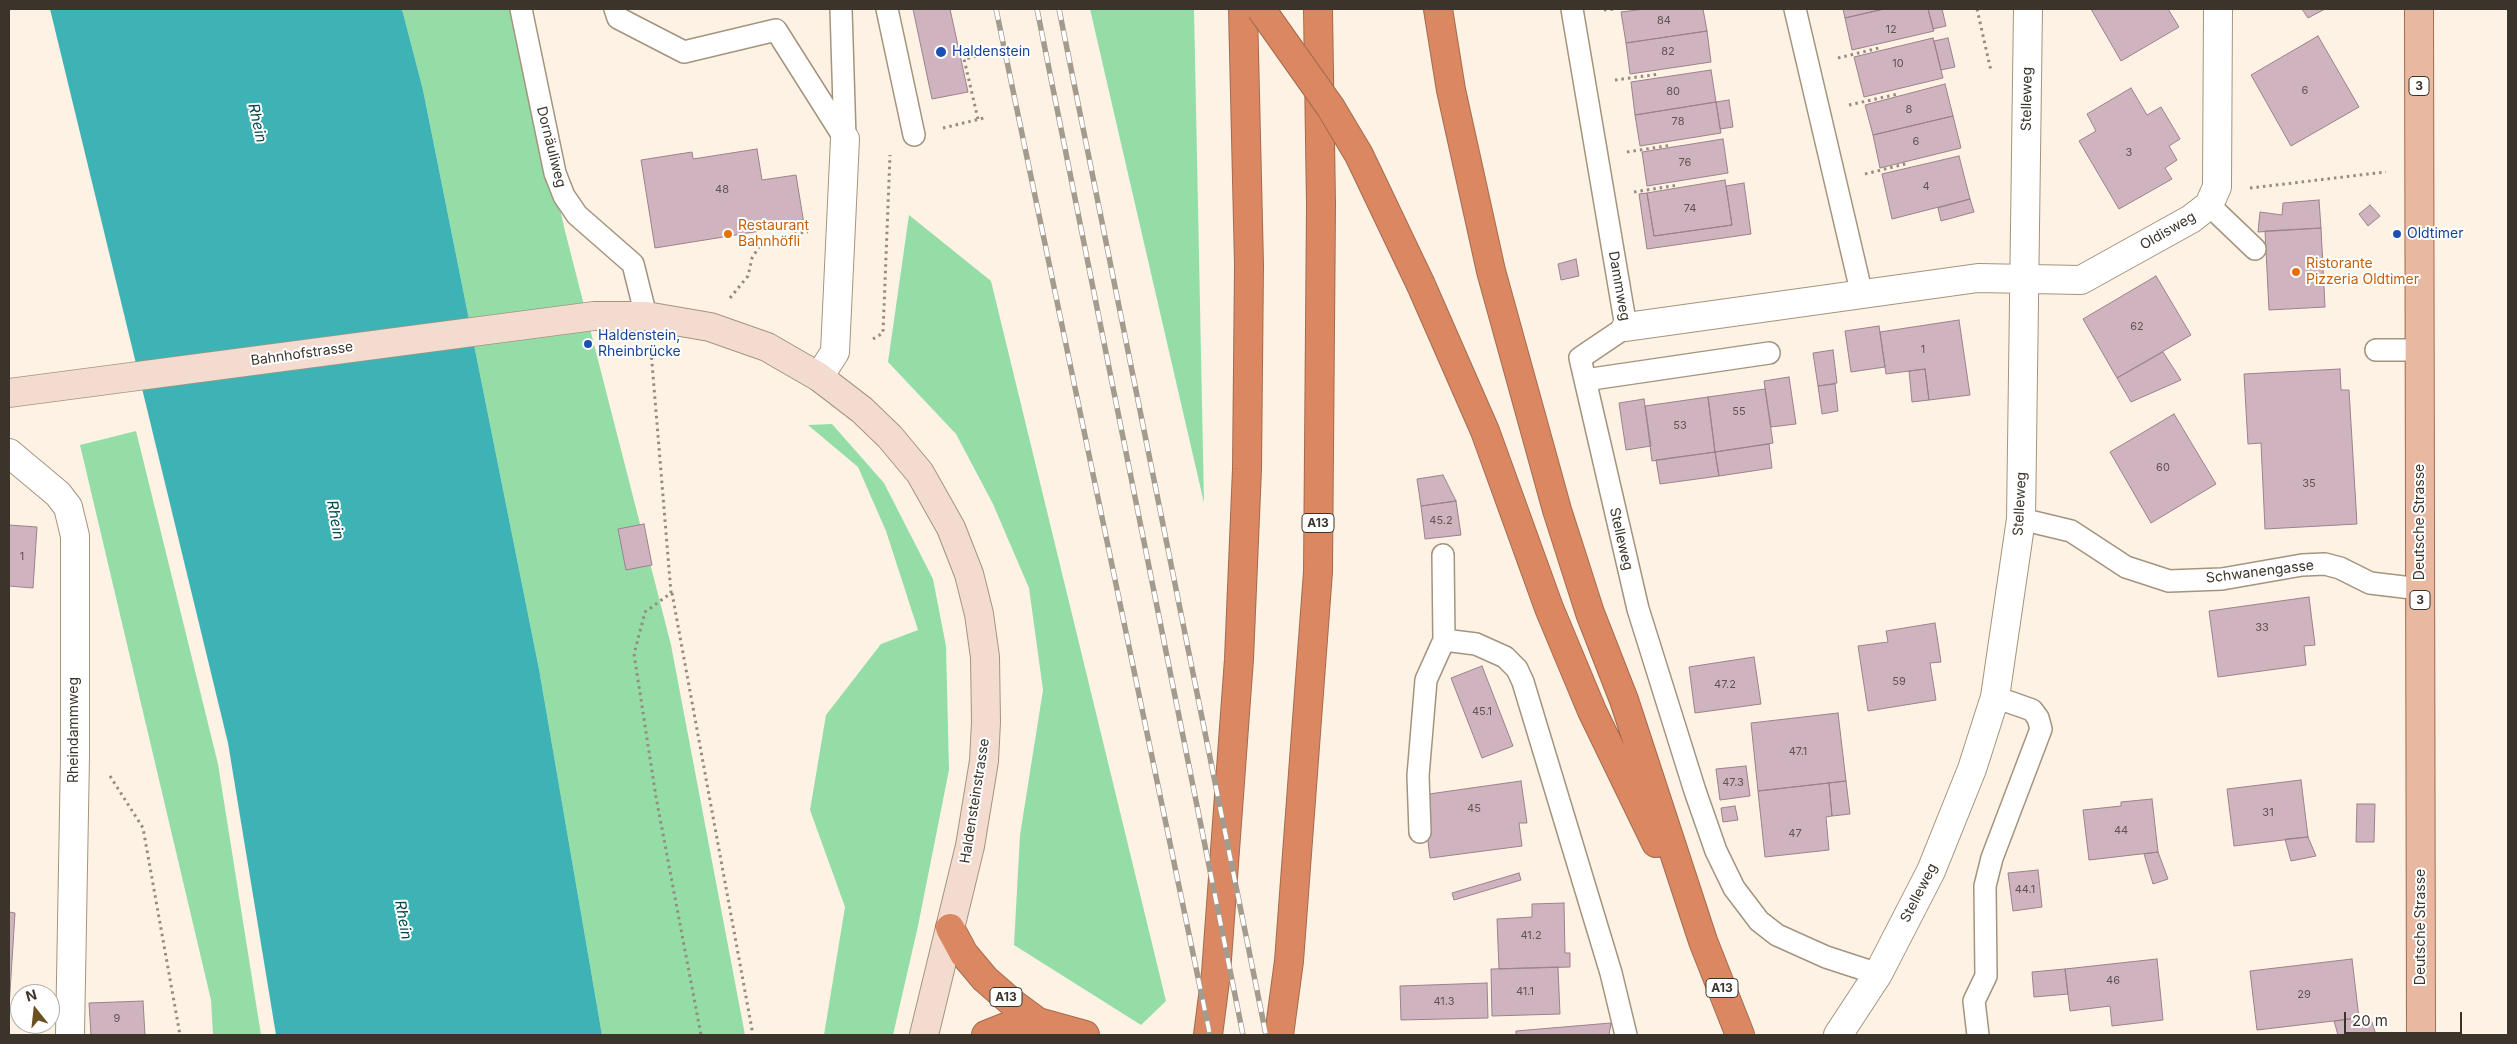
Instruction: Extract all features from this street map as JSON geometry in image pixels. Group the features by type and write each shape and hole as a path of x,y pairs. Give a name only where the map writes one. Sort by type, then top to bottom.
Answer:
{"highway":[{"path":"1208,1035 1216,973 1239,659 1247,469 1249,265 1243,9"},
{"name":"A13","path":"1261,9 1330,108 1359,155 1421,285 1485,431 1549,608 1589,703 1703,941"},
{"name":"A13","path":"1279,1035 1289,961 1318,572 1321,214 1318,9"},
{"name":"A13","path":"1438,9 1451,90 1491,271 1557,510 1590,613 1624,700 1703,941 1740,1035"},
{"name":"A13","path":"950,928 964,954 984,979 1038,1022 1085,1035"},
{"name":"A13","path":"986,1035 1006,1027 1038,1022"}],"main road":[{"name":"Deutsche Strasse","path":"2419,9 2421,1035"}],"street":[{"name":"Stelleweg","path":"1838,1035 1878,974 1932,871 1972,769 1995,697 2021,519 2028,9"},
{"path":"2213,196 2218,9"},
{"path":"819,377 835,352 845,139"},
{"name":"Oldisweg","path":"2024,280 2081,280 2191,219 2213,196"},
{"name":"Dammweg","path":"1626,327 1978,278 2024,280"},
{"name":"Haldensteinstrasse","path":"594,316 646,316 710,327 767,347 819,377 862,410 890,437 920,473 951,528 969,574 979,614 985,658 986,722 984,761 970,846 924,1035"},
{"name":"Bahnhofstrasse","path":"16,392 594,316"},
{"name":"Rheindammweg","path":"9,453 58,494 68,507 75,536 75,756 70,1035"}],"lane":[{"name":"Dornäuliweg","path":"521,9 555,173 564,196 577,215 633,264 646,316"},
{"path":"615,9 618,18 684,52 776,30 845,139"},
{"path":"842,9 845,139"},
{"path":"887,9 914,135"},
{"name":"Dammweg","path":"1572,9 1626,327"},
{"path":"1795,9 1862,295"},
{"path":"2213,196 2255,249"},
{"name":"Stelleweg","path":"1626,327 1580,358 1638,609 1716,851 1734,888 1759,921 1777,935 1826,957 1878,974"},
{"path":"2376,350 2420,350"},
{"path":"1585,380 1769,353"},
{"name":"Schwanengasse","path":"2021,519 2071,531 2126,567 2168,582 2222,579 2302,565 2325,564 2340,568 2370,583 2420,589"},
{"path":"1420,832 1418,776 1426,680 1444,640 1444,555"},
{"path":"1444,640 1476,644 1505,657 1520,676 1611,974 1626,1035"},
{"path":"1978,1035 1974,1001 1986,976 1985,886 1994,853 2041,729 2038,718 2032,710 1995,697"}],"path":[{"path":"1976,9 1992,76"},
{"path":"1808,65 1879,48"},
{"path":"978,119 964,59 996,52"},
{"path":"1585,84 1660,74"},
{"path":"1819,112 1898,94"},
{"path":"873,340 883,333 890,140 984,118"},
{"path":"1597,156 1672,145"},
{"path":"1836,182 1908,163"},
{"path":"2213,196 2238,189 2395,172"},
{"path":"1604,196 1678,185"},
{"path":"729,300 733,292 748,276 752,258 759,247 798,233 813,232"},
{"path":"646,316 652,342 651,354 672,593 753,1035"},
{"path":"672,593 645,612 634,654 656,797 701,1035"},
{"path":"75,756 109,776 143,828 180,1035"}],"green space":[{"path":"402,9 514,9 565,231 671,645 745,1035 602,1035 539,669 423,90"},
{"path":"1090,9 1194,9 1204,503"},
{"path":"909,215 991,281 1166,1001 1141,1025 1014,945 1020,835 1043,690 1029,588 993,504 956,434 888,362"},
{"path":"832,424 884,483 933,579 946,646 949,770 918,926 893,1035 824,1035 845,907 810,810 826,715 881,644 918,630 886,531 858,467 808,425"},
{"path":"136,431 218,764 261,1035 213,1035 211,1000 80,445"}],"water":[{"name":"Rhein","path":"50,9 402,9 423,90 539,669 602,1035 276,1035 228,743"}],"building":[{"path":"913,9 950,9 968,92 932,99"},
{"path":"1645,9 1703,9 1707,31 1626,43 1621,12"},
{"path":"1843,9 1884,9 1845,18"},
{"path":"1884,9 1928,9 1934,31 1852,50 1845,18"},
{"path":"1928,9 1942,9 1946,26 1933,29"},
{"path":"2091,9 2168,9 2179,27 2121,61"},
{"path":"2302,9 2325,9 2308,18"},
{"path":"1707,31 1711,62 1630,74 1626,43"},
{"path":"2318,36 2359,107 2291,146 2251,75"},
{"path":"1933,38 1943,78 1864,97 1854,57"},
{"path":"1948,38 1955,67 1941,70 1934,41"},
{"path":"1711,70 1716,102 1635,115 1631,82"},
{"path":"1945,84 1953,116 1873,135 1865,105"},
{"path":"2131,88 2147,115 2161,107 2180,139 2169,146 2177,160 2165,168 2172,179 2119,209 2079,141 2096,131 2087,114"},
{"path":"1729,100 1733,127 1720,129 1716,102"},
{"path":"1716,102 1721,133 1640,146 1635,115"},
{"path":"1953,116 1961,148 1880,168 1873,135"},
{"path":"1723,139 1728,173 1647,186 1642,152"},
{"path":"757,149 762,180 796,175 804,224 655,248 641,160 692,152 693,159"},
{"path":"1959,156 1970,199 1892,219 1882,174"},
{"path":"1725,180 1732,225 1654,236 1647,193"},
{"path":"1744,183 1751,234 1647,249 1639,194 1647,193 1654,236 1732,225 1726,186"},
{"path":"1970,199 1974,212 1941,221 1938,208"},
{"path":"2319,200 2321,228 2258,232 2260,212 2282,215 2283,203"},
{"path":"2370,205 2380,216 2368,226 2359,214"},
{"path":"2321,228 2325,307 2269,310 2265,231"},
{"path":"1576,259 1579,276 1561,280 1558,264"},
{"path":"2156,276 2191,335 2117,378 2083,319"},
{"path":"1959,320 1970,395 1929,400 1925,369 1886,374 1880,332"},
{"path":"1879,326 1885,367 1851,372 1845,331"},
{"path":"1833,350 1837,383 1818,386 1813,353"},
{"path":"2163,352 2181,380 2131,402 2117,378"},
{"path":"1925,369 1929,400 1912,402 1909,371"},
{"path":"2340,369 2341,390 2349,390 2357,524 2265,529 2261,443 2248,444 2244,374"},
{"path":"1789,377 1796,424 1771,427 1764,381"},
{"path":"1835,384 1838,411 1822,414 1818,386"},
{"path":"1765,389 1773,443 1715,452 1708,397"},
{"path":"1708,397 1715,452 1652,461 1645,406"},
{"path":"1644,399 1651,446 1626,450 1619,403"},
{"path":"2174,414 2216,484 2151,523 2110,452"},
{"path":"1769,444 1772,468 1719,476 1715,452"},
{"path":"1715,452 1719,476 1660,484 1656,460"},
{"path":"1443,475 1456,501 1421,506 1417,479"},
{"path":"1456,501 1461,535 1425,539 1421,506"},
{"path":"644,524 652,565 626,570 618,529"},
{"path":"9,525 37,527 33,588 9,586"},
{"path":"2309,597 2315,645 2304,646 2306,665 2218,677 2209,611"},
{"path":"1935,623 1941,662 1930,663 1936,700 1868,711 1858,646 1888,642 1886,631"},
{"path":"1754,657 1761,704 1695,713 1689,667"},
{"path":"1482,666 1513,746 1482,758 1451,678"},
{"path":"1838,713 1846,781 1758,791 1751,723"},
{"path":"1746,766 1750,796 1720,800 1716,769"},
{"path":"2301,780 2308,837 2234,846 2227,789"},
{"path":"1521,781 1527,823 1519,823 1522,846 1430,858 1422,795"},
{"path":"1846,781 1850,814 1832,816 1829,783"},
{"path":"1829,783 1832,816 1826,817 1829,850 1765,857 1758,791"},
{"path":"2152,799 2158,852 2089,860 2083,810 2121,806 2121,802"},
{"path":"2357,804 2375,804 2374,842 2356,842"},
{"path":"1735,806 1738,820 1723,822 1721,808"},
{"path":"2308,837 2316,856 2291,861 2285,839"},
{"path":"2158,852 2168,879 2153,884 2144,854"},
{"path":"2038,870 2042,907 2013,911 2008,873"},
{"path":"1519,873 1521,880 1454,900 1452,893"},
{"path":"1564,903 1565,953 1570,953 1570,967 1499,969 1497,919 1532,917 1532,904"},
{"path":"9,912 15,913 9,1008"},
{"path":"2157,959 2163,1020 2112,1026 2110,1006 2070,1011 2065,969"},
{"path":"2352,959 2359,1018 2257,1030 2250,971"},
{"path":"1558,967 1560,1014 1492,1016 1491,969"},
{"path":"2065,969 2068,994 2034,997 2032,972"},
{"path":"1487,983 1488,1018 1401,1020 1400,986"},
{"path":"143,1001 145,1035 91,1035 89,1003"},
{"path":"2370,1016 2376,1035 2338,1035 2334,1021"},
{"path":"1611,1023 1609,1035 1516,1035 1516,1031"}],"railway":[{"path":"996,9 1210,1035"},
{"path":"1037,9 1243,1035"},
{"path":"1059,9 1266,1035"}],"place":[{"name":"Haldenstein","path":"941,52"},
{"name":"Restaurant Bahnhöfli","path":"728,234"},
{"name":"Oldtimer","path":"2397,234"},
{"name":"Ristorante Pizzeria Oldtimer","path":"2296,272"},
{"name":"Haldenstein, Rheinbrücke","path":"588,344"}]}
